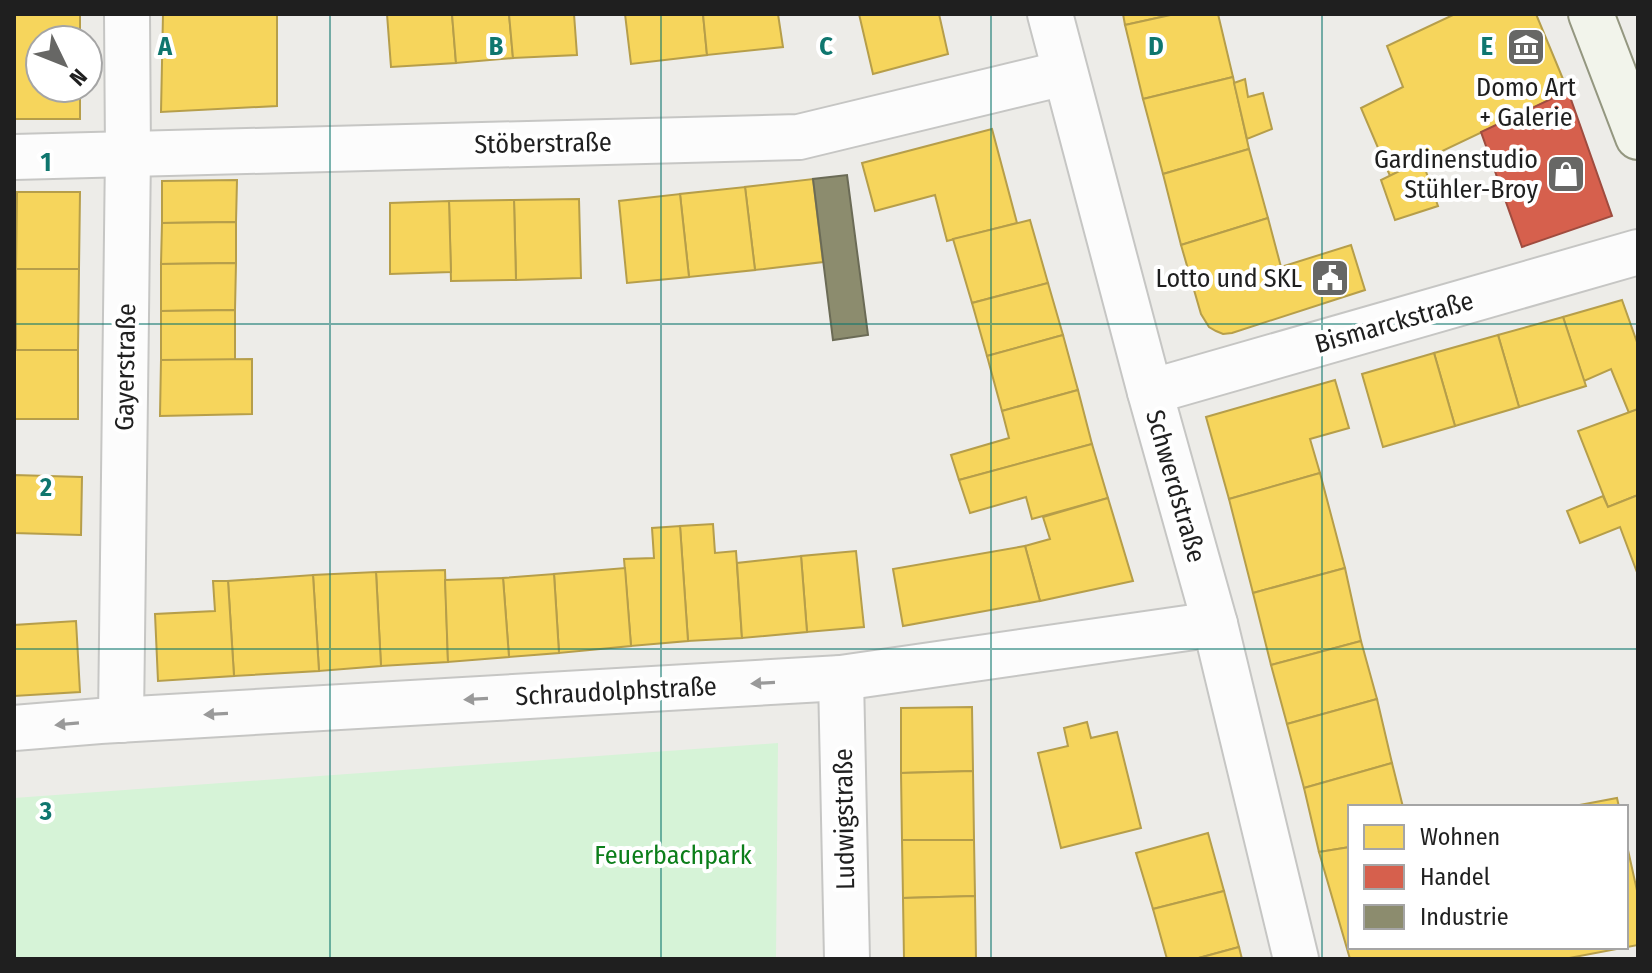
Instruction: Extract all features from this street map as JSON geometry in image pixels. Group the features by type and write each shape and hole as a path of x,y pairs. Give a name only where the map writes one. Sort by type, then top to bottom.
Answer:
{"main road":[{"path":"1591,14 1638,137"}],"street":[{"name":"Gayerstraße","path":"121,720 127,14"},
{"name":"Schwerdstraße","path":"1050,14 1215,624 1296,959"},
{"name":"Stöberstraße","path":"14,157 799,137 1064,73"},
{"name":"Bismarckstraße","path":"1150,392 1638,252"},
{"name":"Schraudolphstraße","path":"14,728 841,678 1215,624"},
{"name":"Ludwigstraße","path":"841,678 847,959"}],"green space":[{"name":"Feuerbachpark","path":"778,743 776,959 14,959 14,798"}],"building: Wohnen":[{"path":"14,14 80,14 80,24 24,24 24,104 80,104 80,119 14,119"},
{"path":"163,14 277,14 277,106 161,112"},
{"path":"387,14 452,14 456,63 391,67"},
{"path":"452,14 509,14 513,58 456,63"},
{"path":"509,14 574,14 577,55 513,58"},
{"path":"625,14 703,14 707,55 631,64"},
{"path":"703,14 778,14 783,47 707,55"},
{"path":"859,14 939,14 948,54 873,74"},
{"path":"1123,14 1175,14 1125,25"},
{"path":"1175,14 1218,14 1233,77 1143,99 1125,25"},
{"path":"1455,14 1536,14 1568,91 1390,176 1361,108 1403,87 1387,46"},
{"path":"1233,77 1249,149 1163,174 1143,99"},
{"path":"1245,79 1248,97 1263,93 1272,129 1247,139 1234,83"},
{"path":"992,129 1017,223 947,241 935,195 875,211 862,163"},
{"path":"1249,149 1268,218 1181,245 1163,174"},
{"path":"1422,160 1438,206 1395,220 1381,180"},
{"path":"813,179 823,262 755,270 745,187"},
{"path":"237,180 236,222 162,223 162,181"},
{"path":"745,187 755,270 689,277 680,194"},
{"path":"17,192 80,192 79,269 16,269"},
{"path":"680,194 689,277 627,283 619,201"},
{"path":"579,199 581,278 516,280 514,200"},
{"path":"514,200 516,280 451,281 449,201"},
{"path":"449,201 451,272 390,274 390,203"},
{"path":"1268,218 1281,267 1351,245 1365,290 1223,334 1209,327 1201,314 1181,245"},
{"path":"1030,220 1048,283 972,303 953,239"},
{"path":"236,222 236,263 161,264 162,223"},
{"path":"236,263 235,310 161,311 161,264"},
{"path":"16,269 79,269 78,350 16,350"},
{"path":"1048,283 1063,335 987,356 972,303"},
{"path":"1622,300 1638,345 1638,409 1629,413 1611,369 1584,381 1563,317"},
{"path":"235,310 235,360 161,360 161,311"},
{"path":"1563,317 1586,386 1519,407 1498,335"},
{"path":"1063,335 1078,390 1002,411 987,356"},
{"path":"1498,335 1519,407 1455,426 1434,353"},
{"path":"14,350 78,350 78,419 14,419"},
{"path":"1434,353 1455,426 1383,447 1362,374"},
{"path":"252,359 252,414 160,416 161,360"},
{"path":"1335,380 1349,428 1310,439 1320,473 1229,499 1206,417"},
{"path":"1078,390 1092,444 959,480 951,455 1009,438 1002,411"},
{"path":"1638,409 1638,495 1608,507 1578,431"},
{"path":"1092,444 1108,498 1032,519 1026,497 970,513 959,480"},
{"path":"1320,473 1345,568 1253,593 1229,499"},
{"path":"14,475 82,477 81,535 14,533"},
{"path":"1638,495 1638,575 1620,527 1580,543 1567,511 1603,496 1608,507"},
{"path":"1108,498 1133,581 1040,601 1025,546 1050,539 1043,517"},
{"path":"713,524 715,553 736,551 742,638 688,641 680,526"},
{"path":"680,526 688,641 631,646 624,559 654,558 652,528"},
{"path":"1025,546 1040,601 903,626 893,569"},
{"path":"856,551 864,627 807,632 801,556"},
{"path":"801,556 807,632 742,638 737,563"},
{"path":"625,568 631,646 559,653 554,574"},
{"path":"1345,568 1361,641 1271,665 1253,593"},
{"path":"445,570 448,662 381,666 376,572"},
{"path":"376,572 381,666 319,671 313,575"},
{"path":"554,574 559,653 509,657 503,578"},
{"path":"313,575 319,671 234,676 228,581"},
{"path":"503,578 509,657 448,662 445,580"},
{"path":"213,581 228,581 234,676 158,681 155,614 215,611"},
{"path":"76,621 80,692 14,696 14,625"},
{"path":"1361,641 1377,699 1287,724 1271,665"},
{"path":"1377,699 1392,763 1304,788 1287,724"},
{"path":"972,707 973,771 901,773 901,708"},
{"path":"1087,722 1091,738 1117,732 1141,828 1061,848 1038,753 1068,746 1064,728"},
{"path":"1392,763 1402,805 1348,805 1348,847 1319,852 1304,788"},
{"path":"973,771 974,840 902,840 901,773"},
{"path":"1617,798 1619,805 1580,805"},
{"path":"1208,833 1224,891 1153,909 1136,853"},
{"path":"902,840 974,840 975,896 903,898"},
{"path":"1348,847 1348,949 1617,949 1564,959 1350,959 1319,852"},
{"path":"1628,850 1638,895 1638,945 1628,947"},
{"path":"1224,891 1239,947 1195,959 1167,959 1153,909"},
{"path":"975,896 976,959 904,959 903,898"},
{"path":"1239,947 1242,959 1195,959"}],"building: Handel":[{"path":"1568,91 1612,216 1522,247 1481,132"}],"building: Industrie":[{"path":"847,175 868,335 833,340 813,179"}],"place":[{"name":"Domo Art + Galerie","path":"1526,47"},
{"name":"Gardinenstudio Stühler-Broy","path":"1566,174"},
{"name":"Lotto und SKL","path":"1330,278"}]}
